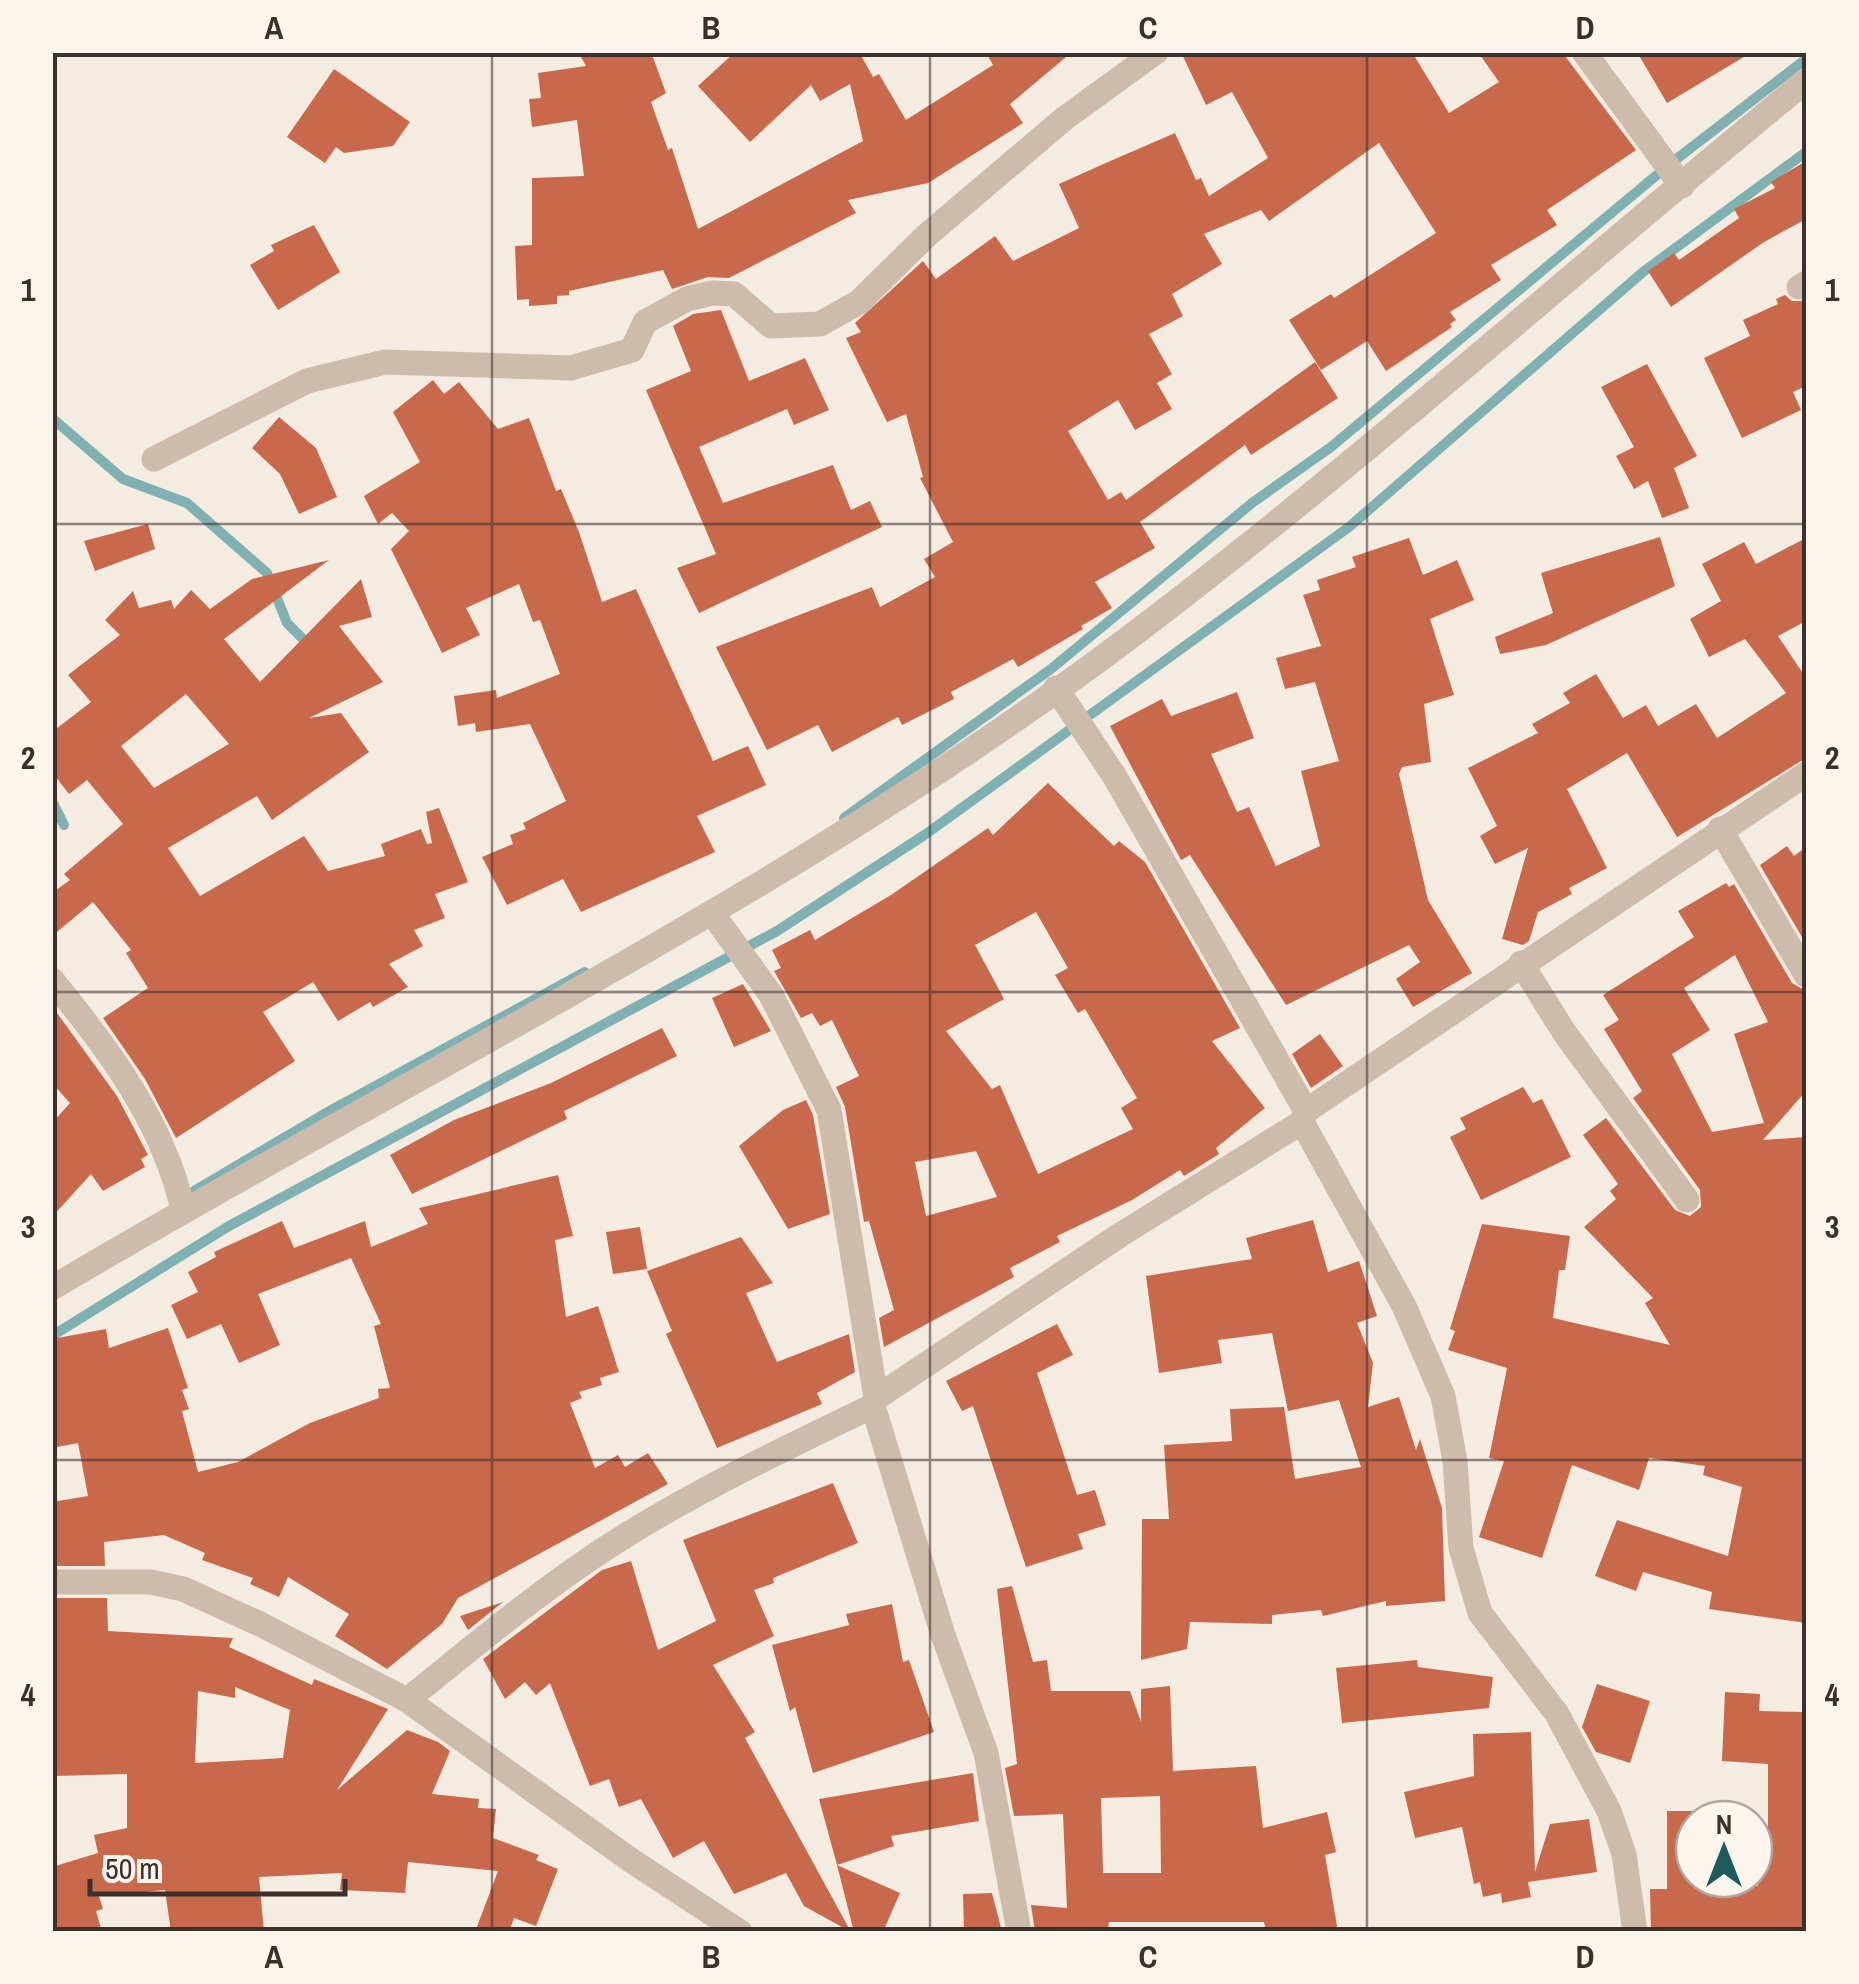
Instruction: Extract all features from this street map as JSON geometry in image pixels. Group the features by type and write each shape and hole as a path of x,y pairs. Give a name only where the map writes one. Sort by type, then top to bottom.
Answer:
{"street":[{"path":"154,459 307,382 384,362 571,368 601,362 632,350 646,322 687,299 712,292 734,294 770,326 820,324 860,302 926,236 1065,118 1156,52"},
{"path":"1584,52 1682,186"},
{"path":"52,1288 182,1210 712,913 1116,647 1388,430 1806,81"},
{"path":"1056,688 1115,777 1304,1116 1404,1306 1444,1396 1462,1548 1480,1613 1557,1714 1609,1811 1624,1854 1635,1932"},
{"path":"407,1700 506,1620 626,1535 875,1402 1806,774"},
{"path":"1720,829 1806,976"},
{"path":"712,913 771,995 829,1110 875,1402 942,1635 986,1754 1018,1932"},
{"path":"1522,963 1564,1032 1687,1200"},
{"path":"52,980 116,1062 153,1130 182,1210"},
{"path":"52,1582 151,1582 182,1589 407,1700 632,1861 740,1932"}],"building":[{"path":"578,52 651,52 666,93 651,102 668,150 672,148 698,229 863,141 850,84 820,101 811,85 750,142 698,86 735,52 859,52 873,77 879,74 906,120 993,65 986,52 1072,52 1010,104 1023,123 928,183 848,200 856,213 729,278 708,277 672,289 663,270 569,291 569,295 557,296 557,304 529,306 529,299 517,300 515,246 532,245 532,178 584,176 577,120 532,127 529,99 541,98 538,73 586,66"},
{"path":"1181,52 1412,52 1449,113 1499,82 1478,52 1562,52 1636,150 1547,210 1557,225 1491,265 1501,280 1450,312 1456,320 1450,324 1452,327 1386,371 1367,341 1321,370 1289,320 1331,294 1334,298 1436,233 1379,143 1269,221 1261,210 1204,234 1222,264 1172,294 1183,316 1149,334 1172,374 1157,383 1172,409 1135,430 1118,400 1068,431 1108,500 1121,492 1126,500 1315,362 1338,398 1251,455 1245,445 1140,522 1155,548 1095,582 1112,608 1081,626 1083,629 1018,667 1013,659 951,692 954,699 902,725 898,717 832,752 818,725 767,750 716,647 872,587 880,607 935,577 924,559 953,542 920,478 923,477 906,414 887,422 846,338 861,332 855,323 923,261 936,279 995,236 1013,261 1079,228 1059,184 1175,133 1196,180 1201,178 1209,196 1268,158 1232,92 1206,105"},
{"path":"1637,52 1752,52 1667,103"},
{"path":"334,69 410,122 393,146 344,153 336,147 325,163 287,137"},
{"path":"1806,161 1806,219 1764,242 1671,307 1648,271 1674,253 1679,260 1739,218 1734,209 1775,188 1771,182"},
{"path":"314,225 340,272 278,310 250,265 274,251 271,245"},
{"path":"1785,295 1792,301 1806,301 1806,386 1793,392 1801,410 1742,438 1704,358 1750,336 1743,320 1778,304 1776,299"},
{"path":"721,310 749,381 805,358 829,410 794,425 787,409 699,447 723,503 833,465 851,510 870,501 882,527 699,613 677,568 716,554 646,390 691,371 673,326 693,314"},
{"path":"1647,364 1697,456 1674,468 1689,508 1662,518 1648,481 1634,489 1616,456 1634,447 1601,387"},
{"path":"433,380 444,394 459,382 498,429 529,418 556,491 561,489 579,532 602,602 636,589 713,761 748,746 766,785 697,816 715,852 581,912 563,879 507,905 482,857 513,844 510,835 526,829 523,823 566,801 530,724 476,732 475,723 458,726 454,696 496,690 497,698 560,674 540,620 533,622 519,584 466,608 480,635 442,653 391,549 409,531 392,513 378,524 364,496 420,462 393,412"},
{"path":"279,417 316,448 337,497 299,514 280,474 252,448"},
{"path":"148,524 155,549 95,571 84,541"},
{"path":"1660,537 1675,586 1546,645 1500,654 1495,637 1553,613 1541,573"},
{"path":"1409,538 1423,575 1457,560 1474,600 1430,619 1454,695 1424,704 1431,762 1402,767 1399,774 1428,900 1472,973 1413,1007 1396,979 1420,962 1409,945 1286,1005 1190,855 1181,860 1110,726 1162,699 1171,716 1237,692 1254,738 1211,754 1237,812 1249,807 1276,866 1320,846 1301,771 1339,761 1315,682 1285,689 1276,658 1321,646 1303,595 1320,590 1317,580 1356,567 1352,557"},
{"path":"1806,538 1806,621 1778,636 1806,678 1806,758 1677,837 1627,753 1567,789 1607,868 1569,888 1572,894 1538,912 1529,941 1523,945 1502,939 1528,848 1495,864 1480,836 1497,826 1468,768 1538,733 1532,724 1570,703 1563,693 1596,674 1623,718 1646,705 1658,726 1696,704 1717,738 1786,693 1745,639 1709,657 1690,619 1721,601 1702,564 1744,542 1756,564"},
{"path":"329,560 224,639 260,682 361,579 372,617 339,626 383,682 309,718 341,713 369,752 272,820 257,796 168,848 200,896 304,836 328,871 385,856 381,844 421,829 427,844 432,843 426,812 439,808 468,882 435,894 445,918 414,930 423,946 389,964 408,987 373,1007 370,1002 338,1021 313,982 263,1012 295,1061 176,1138 145,1079 103,1018 148,988 126,953 131,950 93,902 52,936 52,893 70,880 64,874 123,824 87,780 69,794 52,772 52,732 91,702 68,675 120,635 105,620 133,591 139,608 171,600 174,609 191,590 210,609 252,579","holes":["186,694 229,744 154,788 121,746"]},
{"path":"1048,783 1114,846 1119,841 1145,862 1240,1028 1212,1041 1265,1108 1216,1148 1219,1154 1184,1176 1180,1170 1132,1200 1057,1236 1060,1242 1010,1268 1014,1277 884,1347 879,1318 894,1310 869,1221 864,1222 845,1107 836,1087 859,1076 832,1020 820,1026 812,1013 801,1018 774,971 781,968 772,950 810,930 815,940 891,895 988,828 993,835","holes":["1036,912 1068,968 1055,975 1078,1013 1085,1009 1137,1098 1121,1108 1133,1129 1038,1174 1000,1085 992,1089 946,1031 1004,999 975,945","976,1151 997,1197 926,1216 915,1162"]},
{"path":"1787,846 1794,856 1806,847 1806,944 1760,865"},
{"path":"1726,883 1729,887 1734,884 1792,983 1806,991 1806,1091 1763,1140 1806,1137 1806,1623 1709,1609 1712,1592 1643,1572 1636,1591 1595,1576 1617,1520 1728,1556 1742,1487 1703,1475 1705,1466 1649,1458 1639,1490 1572,1465 1542,1558 1479,1537 1504,1461 1489,1458 1507,1368 1448,1350 1455,1331 1450,1329 1482,1224 1570,1236 1565,1270 1559,1270 1553,1318 1670,1345 1645,1303 1653,1298 1584,1227 1616,1199 1610,1191 1618,1184 1583,1135 1606,1118 1675,1210 1690,1216 1701,1207 1700,1190 1633,1098 1642,1091 1604,1029 1619,1020 1603,995 1694,937 1678,911","holes":["1735,955 1768,1022 1734,1034 1764,1123 1712,1132 1672,1054 1710,1030 1684,988"]},
{"path":"743,984 771,1031 734,1047 712,998"},
{"path":"52,1006 117,1096 148,1155 141,1159 145,1167 103,1191 91,1174 52,1217 52,1123 70,1103 52,1083"},
{"path":"662,1028 677,1056 564,1111 567,1119 412,1194 390,1155 454,1120 551,1083"},
{"path":"1320,1034 1343,1066 1311,1088 1292,1054"},
{"path":"1523,1087 1533,1103 1542,1099 1571,1157 1481,1200 1450,1137 1466,1129 1460,1118"},
{"path":"806,1100 813,1115 830,1214 788,1229 739,1146 783,1110"},
{"path":"558,1175 573,1236 555,1240 566,1317 598,1306 619,1372 600,1378 602,1385 579,1392 582,1398 570,1403 595,1468 618,1455 625,1467 648,1453 668,1484 458,1598 442,1624 387,1669 335,1636 349,1614 288,1577 279,1597 250,1584 253,1578 202,1560 205,1553 164,1535 104,1542 105,1566 52,1566 52,1502 88,1496 78,1443 52,1448 52,1339 106,1329 109,1348 168,1328 188,1388 182,1390 189,1409 182,1411 198,1472 238,1462 310,1423 379,1398 378,1389 390,1388 374,1326 381,1324 351,1258 258,1294 280,1345 239,1363 221,1324 187,1339 171,1305 198,1292 188,1272 216,1257 214,1252 282,1221 294,1248 365,1221 371,1247 428,1224 419,1208"},
{"path":"1313,1220 1328,1272 1359,1261 1377,1316 1357,1323 1373,1363 1368,1407 1399,1397 1416,1450 1420,1439 1442,1508 1445,1601 1386,1606 1386,1601 1323,1616 1321,1610 1272,1615 1272,1624 1190,1622 1187,1649 1141,1660 1142,1519 1169,1519 1164,1445 1232,1441 1230,1409 1284,1407 1295,1479 1361,1467 1339,1400 1288,1411 1272,1333 1218,1340 1222,1363 1159,1373 1146,1276 1252,1259 1246,1238"},
{"path":"640,1227 647,1269 613,1274 606,1232"},
{"path":"741,1237 773,1283 746,1293 777,1362 849,1334 855,1372 817,1393 822,1404 717,1448 666,1334 672,1331 647,1271"},
{"path":"1057,1324 1073,1355 1037,1373 1077,1495 1095,1490 1106,1525 1078,1534 1083,1549 1026,1567 973,1406 962,1411 946,1381"},
{"path":"833,1483 858,1543 773,1578 774,1583 754,1590 774,1636 713,1665 755,1732 745,1738 851,1932 804,1906 786,1873 734,1894 704,1841 673,1858 641,1799 619,1807 609,1779 590,1786 550,1683 536,1695 525,1682 505,1699 483,1659 602,1570 631,1561 658,1650 716,1621 683,1540"},
{"path":"1012,1586 1033,1662 1047,1660 1051,1691 1130,1691 1141,1722 1141,1689 1170,1686 1173,1771 1256,1766 1263,1828 1327,1812 1336,1852 1325,1855 1338,1932 1266,1932 1264,1922 1109,1922 1108,1928 1099,1927 1099,1932 1035,1932 1031,1905 1067,1908 1063,1814 1014,1816 1005,1768 1017,1764 997,1589","holes":["1160,1796 1161,1873 1103,1873 1101,1798"]},
{"path":"52,1598 107,1598 108,1631 233,1638 229,1647 312,1685 314,1679 388,1709 337,1790 407,1730 450,1751 432,1794 479,1799 478,1808 496,1809 493,1838 539,1855 536,1860 558,1869 536,1926 514,1918 509,1932 475,1932 498,1871 408,1862 405,1893 340,1890 342,1873 259,1877 264,1932 171,1932 165,1890 99,1896 103,1909 96,1911 102,1932 52,1932 52,1867 98,1853 94,1835 127,1828 127,1774 55,1776","holes":["235,1687 290,1710 283,1758 195,1763 198,1691 235,1698"]},
{"path":"503,1602 468,1630 460,1616"},
{"path":"892,1604 903,1662 909,1660 934,1732 813,1773 772,1645 849,1625 846,1614"},
{"path":"1417,1660 1418,1667 1493,1677 1489,1708 1342,1723 1336,1668"},
{"path":"1597,1684 1650,1701 1630,1763 1596,1752 1582,1727"},
{"path":"1725,1692 1760,1694 1759,1711 1806,1712 1806,1932 1651,1932 1650,1889 1667,1889 1667,1811 1674,1811 1674,1899 1774,1899 1774,1799 1768,1799 1768,1764 1722,1761"},
{"path":"1531,1732 1535,1872 1550,1824 1589,1819 1597,1872 1528,1882 1531,1897 1502,1903 1501,1893 1483,1897 1480,1882 1474,1884 1462,1827 1415,1838 1404,1792 1474,1776 1473,1734"},
{"path":"973,1773 979,1821 891,1836 894,1846 837,1865 819,1799"},
{"path":"837,1865 900,1893 883,1932 854,1932"},
{"path":"992,1893 1002,1932 964,1932 963,1894"}],"waterway":[{"path":"844,818 1051,669 1252,503 1331,447 1670,164 1806,59"},
{"path":"52,1336 229,1226 777,931 926,834 1349,527 1643,272 1806,152"},
{"path":"52,418 123,479 187,503 267,573 287,623 308,644"},
{"path":"52,801 64,825"},
{"path":"194,1191 326,1113 585,972"}]}
